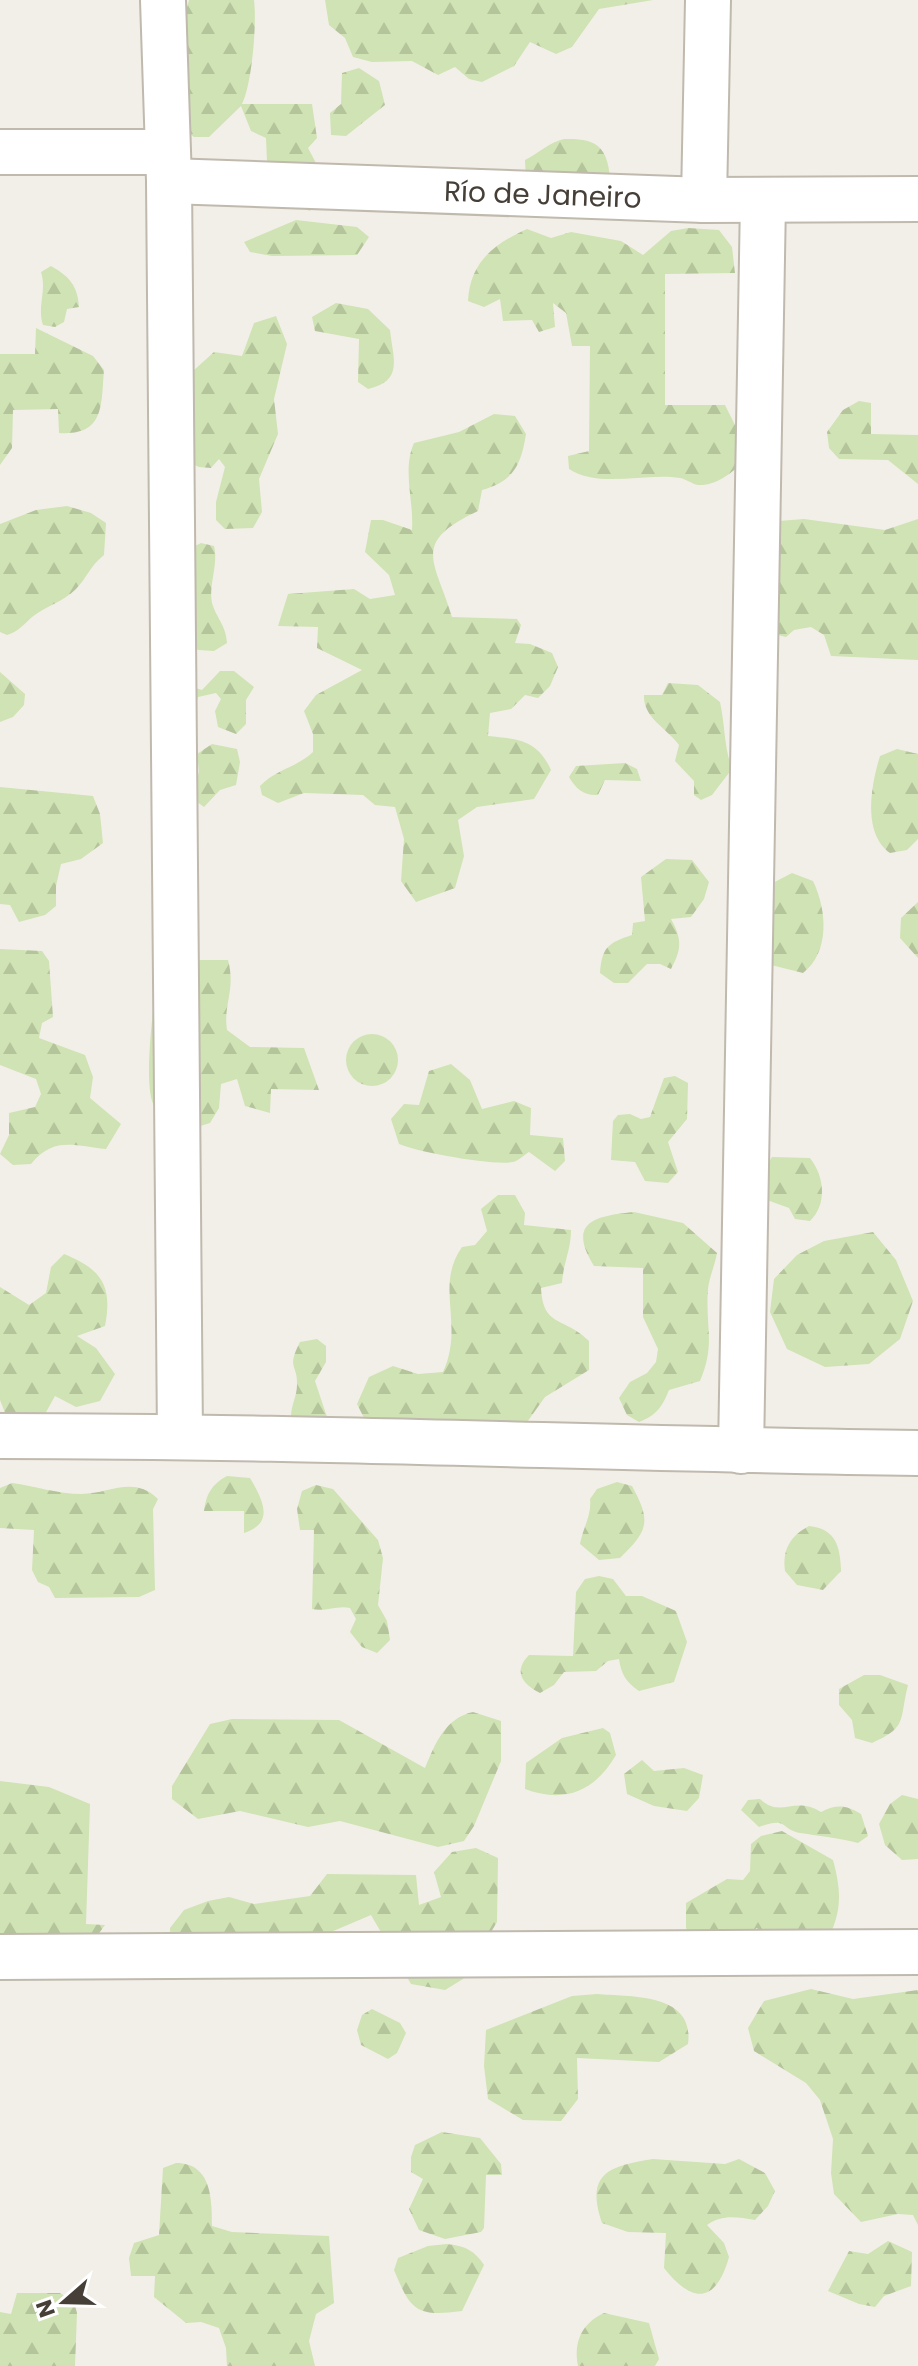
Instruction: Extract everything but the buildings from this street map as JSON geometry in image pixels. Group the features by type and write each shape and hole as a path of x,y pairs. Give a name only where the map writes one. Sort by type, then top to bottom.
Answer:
{"street":[{"path":"163,0 180,1436"},
{"path":"704,200 708,0"},
{"name":"Río de Janeiro","path":"0,152 167,167 704,200 918,199"},
{"path":"741,1451 763,201"},
{"path":"0,1436 180,1436 918,1453"},
{"path":"0,1957 918,1952"}],"green space":[{"path":"189,0 254,0 253,53 249,83 242,104 312,104 317,138 308,148 320,173 321,186 310,211 292,204 268,187 266,138 251,131 241,106 209,137 194,137 181,128 182,26"},
{"path":"325,0 653,0 599,9 572,47 556,54 530,42 514,66 482,82 469,79 455,67 438,75 412,61 372,62 353,57 345,38 329,25"},
{"path":"359,68 379,81 385,105 346,136 331,135 330,113 341,104 342,73"},
{"path":"564,139 584,140 598,146 606,158 610,177 526,185 525,160"},
{"path":"296,220 357,227 369,237 357,255 272,256 250,252 244,242"},
{"path":"688,228 719,230 732,247 735,273 665,274 665,405 725,405 738,431 742,464 722,479 705,485 667,477 609,479 581,475 569,469 568,456 589,451 590,346 572,346 566,313 553,303 555,327 539,332 532,320 503,321 500,299 484,307 468,301 473,275 494,248 527,229 551,238 571,232 621,241 643,255 671,231"},
{"path":"51,266 71,282 79,307 67,309 64,322 55,327 43,325 41,311 41,272"},
{"path":"336,303 368,309 390,330 394,367 387,380 379,385 368,389 358,382 359,339 315,331 312,317"},
{"path":"276,316 287,344 274,399 278,434 259,479 262,512 253,528 225,529 216,520 216,502 225,467 219,459 211,468 183,460 193,371 214,352 242,356 254,323"},
{"path":"36,328 93,356 104,370 101,406 93,424 74,433 59,433 58,409 13,410 12,448 0,465 0,354 35,354"},
{"path":"859,401 871,403 871,434 918,435 918,484 888,460 839,459 829,448 827,432 843,410"},
{"path":"494,414 515,416 526,434 522,455 509,476 482,490 478,511 443,533 435,544 433,555 452,617 517,619 521,625 515,643 530,644 552,653 558,667 550,686 538,698 525,695 511,709 490,713 488,736 526,742 539,752 551,770 534,799 477,807 458,820 464,856 455,888 416,902 401,881 404,839 395,807 375,805 363,795 304,793 278,803 262,795 260,786 266,780 313,752 313,734 304,711 316,695 362,670 317,648 318,627 278,626 288,594 354,589 370,599 395,595 389,575 365,552 371,520 383,520 412,530 409,464 414,443 459,432"},
{"path":"67,506 91,513 106,523 104,555 71,593 37,613 15,632 7,635 0,632 0,524 36,510"},
{"path":"804,519 885,530 918,519 918,660 831,656 824,635 811,627 794,630 786,637 757,630 766,522"},
{"path":"201,543 214,546 212,599 227,643 214,651 198,650 185,637 194,602 195,587 188,572 191,548"},
{"path":"220,671 234,671 254,687 246,700 246,724 236,734 218,727 215,711 221,699 216,693 198,697 194,712 186,685 202,690"},
{"path":"0,672 25,694 24,705 13,717 0,722"},
{"path":"668,683 698,685 720,702 732,769 712,795 701,800 694,795 694,781 675,761 679,745 651,716 645,703 644,695 662,695"},
{"path":"212,744 237,749 240,762 236,785 220,790 204,807 193,799 199,771 197,754"},
{"path":"897,749 918,754 918,839 907,850 890,853 875,833 871,808 880,756"},
{"path":"625,763 637,769 641,781 605,780 598,795 581,791 569,777 576,766"},
{"path":"0,787 93,796 100,814 103,843 81,859 61,864 56,906 45,915 19,922 10,905 0,904"},
{"path":"666,859 692,860 709,882 704,899 691,917 671,919 679,944 671,969 660,964 647,964 628,983 614,983 600,973 602,957 612,944 632,935 633,923 645,921 641,877"},
{"path":"792,873 813,881 823,917 818,954 803,973 771,965 767,886"},
{"path":"918,902 918,958 900,938 901,918"},
{"path":"0,949 42,951 49,961 53,1017 42,1023 39,1038 85,1055 93,1077 90,1098 121,1124 106,1149 56,1146 31,1164 13,1165 0,1154 9,1135 9,1113 35,1107 41,1094 36,1079 0,1065"},
{"path":"161,960 228,960 231,980 227,1030 250,1047 304,1048 319,1090 271,1089 270,1113 245,1106 237,1079 221,1084 219,1108 210,1123 194,1128 155,1107 151,1097 149,1060"},
{"path":"372,1034 391,1041 398,1060 391,1079 372,1086 353,1079 346,1060 353,1041"},
{"path":"451,1064 470,1080 482,1109 514,1101 531,1108 530,1135 563,1138 565,1161 555,1171 529,1152 513,1162 503,1163 438,1154 399,1144 391,1119 404,1104 419,1105 429,1071"},
{"path":"675,1076 688,1083 687,1119 668,1142 678,1172 668,1183 645,1181 635,1162 611,1160 613,1121 618,1115 630,1114 641,1119 650,1117 664,1078"},
{"path":"772,1157 810,1158 815,1166 822,1191 819,1207 810,1221 795,1219 789,1208 767,1200 764,1170"},
{"path":"498,1195 515,1195 525,1213 524,1225 571,1230 562,1283 541,1288 550,1316 589,1341 589,1370 545,1397 510,1446 369,1428 357,1404 369,1377 393,1366 418,1374 443,1372 451,1338 449,1291 454,1262 462,1247 475,1245 487,1231 481,1209"},
{"path":"634,1212 683,1223 717,1253 708,1289 708,1356 700,1381 669,1390 658,1410 639,1422 627,1415 619,1398 630,1382 647,1373 656,1362 658,1349 643,1317 643,1268 594,1266 583,1240 584,1231 597,1219"},
{"path":"873,1232 896,1260 913,1301 900,1339 869,1364 825,1367 787,1349 770,1312 774,1279 797,1255 824,1241"},
{"path":"64,1254 87,1266 105,1289 105,1326 77,1336 96,1348 115,1374 100,1401 76,1407 55,1396 45,1414 9,1423 0,1400 0,1287 29,1305 46,1293 51,1267"},
{"path":"317,1339 326,1346 326,1362 315,1381 329,1423 313,1431 291,1417 297,1385 293,1362 300,1342"},
{"path":"227,1476 250,1478 262,1502 264,1510 260,1523 244,1533 244,1511 204,1511 211,1490"},
{"path":"617,1482 632,1486 642,1508 644,1525 637,1540 620,1558 599,1560 580,1544 589,1516 590,1499 597,1489"},
{"path":"12,1483 73,1494 130,1487 149,1492 158,1499 153,1509 155,1590 139,1597 55,1598 49,1587 38,1582 32,1570 34,1530 0,1528 0,1488"},
{"path":"316,1485 333,1489 378,1540 383,1558 378,1605 387,1621 390,1640 377,1653 362,1647 350,1632 356,1619 350,1608 312,1609 314,1530 300,1530 297,1509 302,1491"},
{"path":"809,1526 831,1535 838,1547 841,1571 823,1590 797,1585 785,1571 789,1544"},
{"path":"599,1576 613,1579 626,1596 642,1596 676,1611 687,1642 674,1682 639,1691 625,1677 619,1659 608,1661 596,1671 564,1672 554,1685 540,1693 524,1681 521,1666 529,1655 573,1656 576,1592 585,1579"},
{"path":"864,1675 880,1675 908,1685 897,1727 872,1743 855,1738 852,1720 839,1705 839,1689"},
{"path":"473,1712 501,1721 501,1761 474,1826 464,1841 438,1847 340,1821 308,1827 240,1811 198,1819 172,1799 172,1786 210,1724 232,1719 339,1720 425,1768 437,1741 448,1726"},
{"path":"603,1728 610,1733 616,1755 589,1786 553,1795 525,1789 526,1763 562,1738"},
{"path":"642,1760 654,1771 684,1768 703,1775 699,1798 687,1811 654,1806 627,1794 624,1774"},
{"path":"0,1781 49,1787 90,1804 86,1924 105,1925 97,1936 0,1951"},
{"path":"902,1795 918,1799 918,1859 902,1860 885,1845 879,1824 890,1804"},
{"path":"760,1799 775,1807 803,1806 821,1812 837,1807 851,1809 861,1814 868,1836 858,1843 800,1833 779,1823 759,1827 741,1810 748,1800"},
{"path":"782,1831 833,1860 839,1903 835,1923 825,1944 777,1936 756,1928 753,1941 693,1948 686,1928 686,1903 727,1879 743,1880 750,1871 751,1844 761,1836"},
{"path":"476,1848 498,1858 497,1922 463,1979 445,1990 411,1984 371,1915 324,1935 171,1950 170,1928 184,1910 229,1897 254,1904 310,1896 327,1874 416,1875 419,1905 441,1897 434,1872 452,1852"},
{"path":"811,1989 853,1999 918,1990 918,2225 913,2215 898,2214 861,2222 834,2194 831,2173 833,2139 820,2100 806,2083 754,2051 748,2028 764,2001"},
{"path":"597,1994 643,1998 672,2007 682,2015 688,2027 688,2044 659,2062 577,2058 578,2099 561,2121 523,2120 488,2099 484,2066 486,2030 572,1996"},
{"path":"372,2009 400,2023 406,2033 397,2053 388,2059 361,2045 357,2030 362,2015"},
{"path":"442,2132 480,2138 501,2164 502,2175 486,2175 484,2228 481,2232 445,2239 419,2230 409,2209 423,2179 411,2172 415,2145"},
{"path":"653,2159 725,2164 739,2159 765,2173 775,2191 768,2206 755,2220 724,2218 707,2225 724,2243 729,2257 724,2272 710,2291 693,2293 674,2280 664,2268 666,2233 628,2232 602,2223 597,2193 605,2175 624,2165"},
{"path":"176,2163 197,2169 203,2176 210,2195 212,2226 232,2232 329,2236 334,2303 316,2314 309,2341 315,2366 227,2366 226,2348 219,2328 201,2322 186,2323 154,2297 155,2276 131,2276 129,2258 134,2243 159,2235 163,2168"},
{"path":"888,2241 912,2252 911,2286 884,2296 875,2307 828,2291 849,2251 868,2254"},
{"path":"447,2244 468,2250 484,2265 462,2311 434,2313 417,2308 405,2295 394,2270 398,2258 428,2246"},
{"path":"17,2293 60,2293 74,2302 77,2313 75,2366 0,2366 0,2312 11,2314"},
{"path":"604,2313 649,2323 659,2359 655,2366 578,2366 577,2349 581,2334 590,2322"}]}
